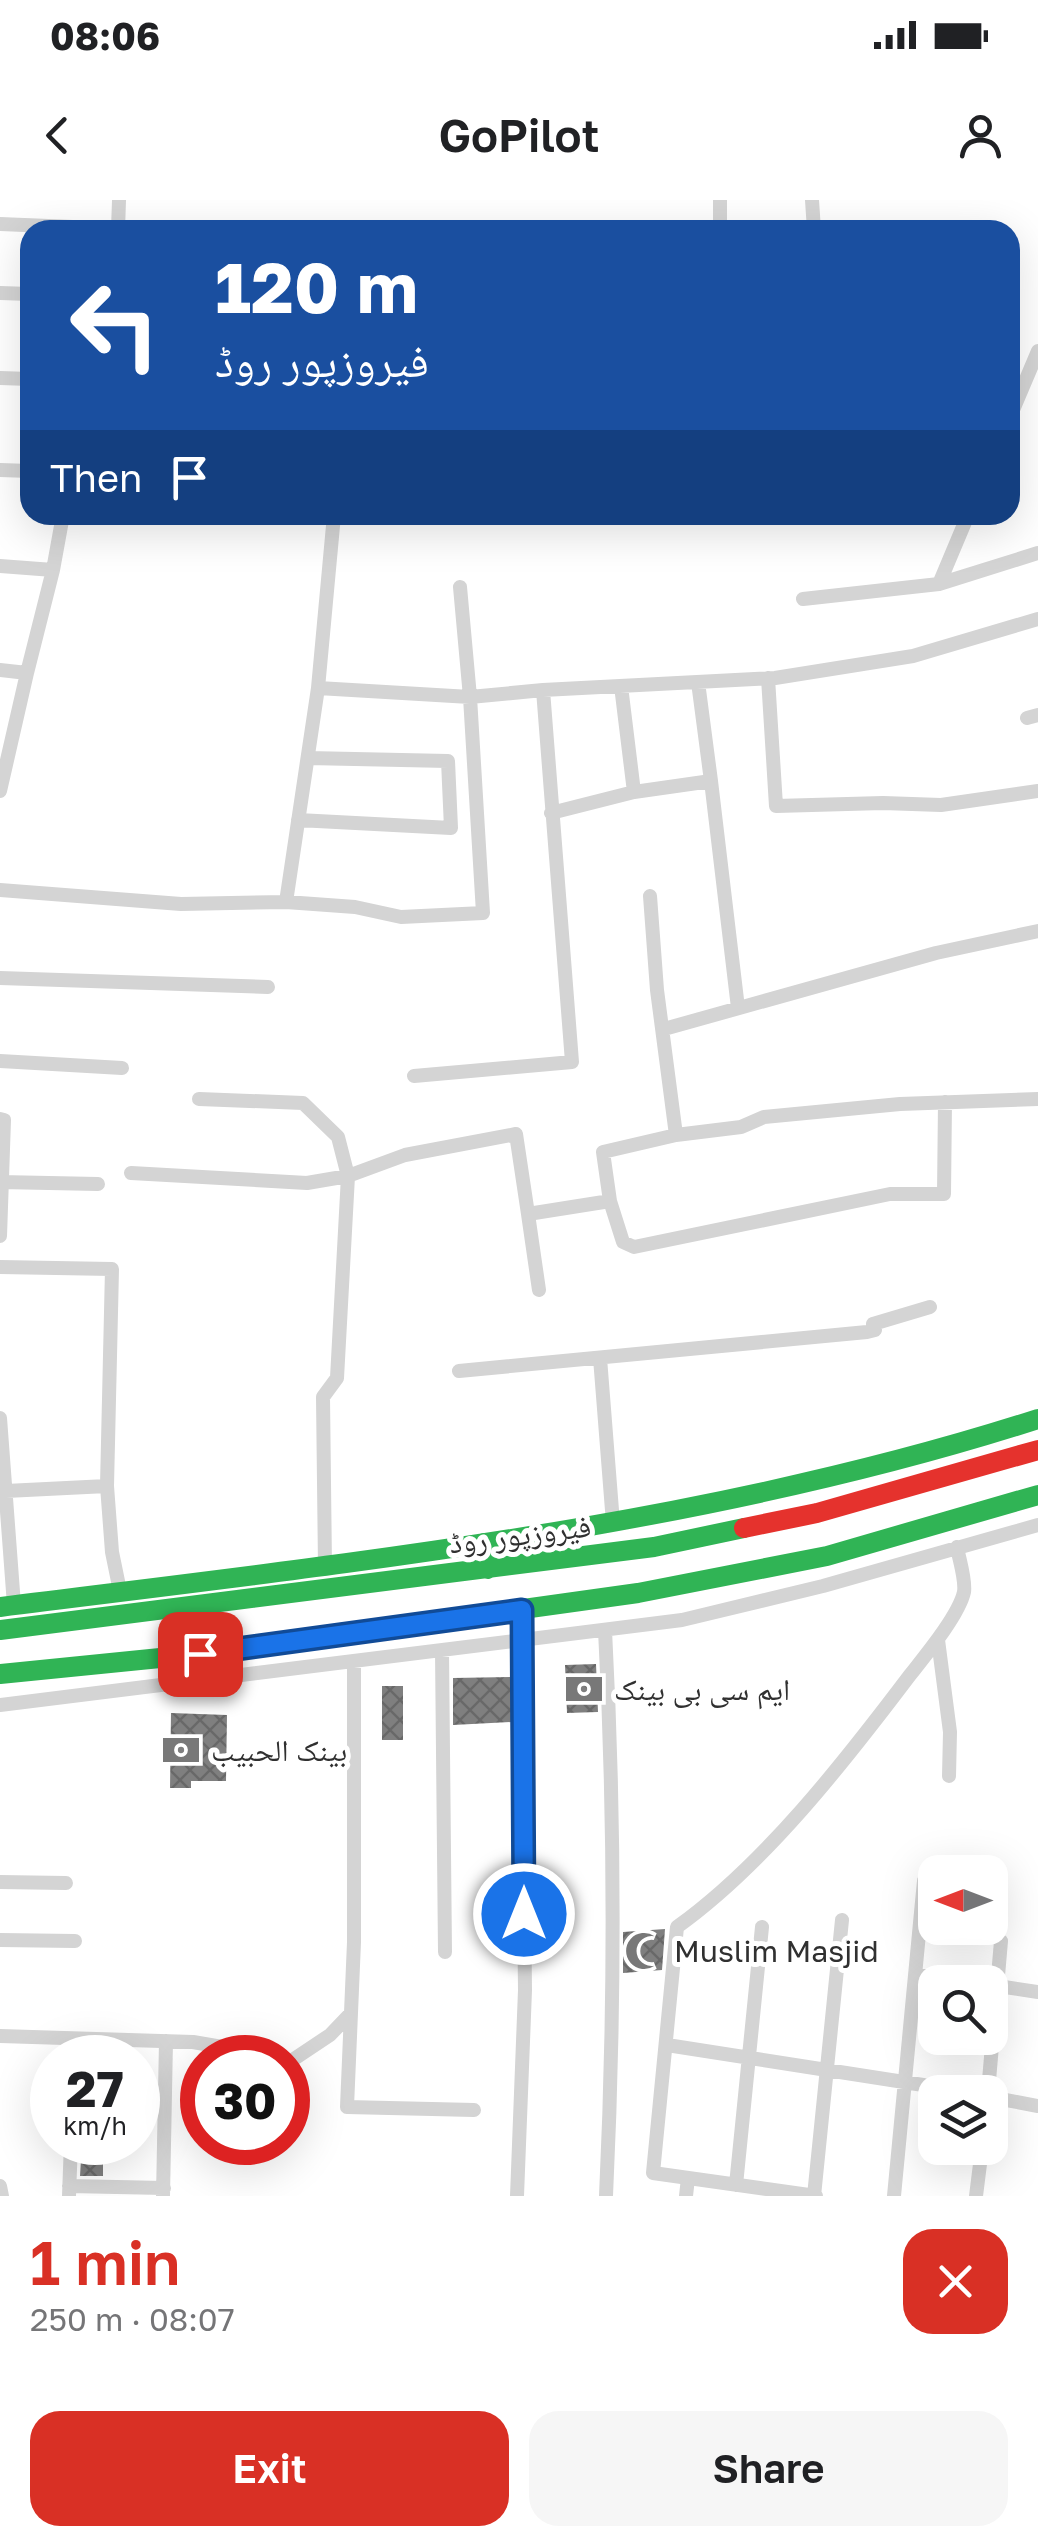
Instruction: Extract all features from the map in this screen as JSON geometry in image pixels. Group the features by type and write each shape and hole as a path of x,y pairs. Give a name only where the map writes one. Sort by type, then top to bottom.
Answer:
{"main road":[{"path":"7,1606 325,1567 613,1523 832,1476 1038,1419"},
{"name":"فیروزپور روڈ","path":"0,1674 200,1654 638,1594 822,1534 1038,1450"},
{"name":"فیروزپور روڈ","path":"0,1630 654,1547 822,1534 1038,1495"},
{"path":"482,1543 488,1569"}],"street":[{"path":"1020,394 1038,352"},
{"path":"0,792 61,525"},
{"path":"286,902 318,688 333,525"},
{"path":"938,584 964,525"},
{"path":"803,599 938,584 1038,553"},
{"path":"0,566 54,570"},
{"path":"0,890 181,904 286,902 356,907 400,917 482,913 460,587"},
{"path":"318,688 470,696 768,678 912,656 1038,619"},
{"path":"0,670 27,673"},
{"path":"768,678 776,806 941,806 1038,790"},
{"path":"698,682 738,1008"},
{"path":"621,686 634,792"},
{"path":"414,1076 572,1062 543,690"},
{"path":"298,820 451,828 448,761 308,758"},
{"path":"551,813 634,792 711,780"},
{"path":"650,896 657,990 676,1135"},
{"path":"664,1029 936,953 1038,931"},
{"path":"0,978 268,987"},
{"path":"0,1060 122,1068"},
{"path":"199,1098 303,1104 338,1137 348,1176 337,1378 323,1397 325,1567"},
{"path":"946,1102 944,1194 890,1194 634,1246 624,1242 610,1201 604,1152 676,1135 740,1127 764,1116 946,1102 1038,1099"},
{"path":"0,1120 4,1120 0,1236"},
{"path":"130,1173 307,1183 348,1176 405,1155 516,1134 540,1290"},
{"path":"1,1182 98,1184"},
{"path":"528,1214 610,1201"},
{"path":"0,1267 112,1269 107,1486 113,1562 120,1591"},
{"path":"459,1371 867,1332 875,1330 873,1324 930,1307"},
{"path":"600,1358 613,1523"},
{"path":"0,1418 7,1606"},
{"path":"4,1486 107,1486"},
{"path":"0,1705 682,1620 749,1606 1038,1524"},
{"path":"842,1920 815,2196 653,2173 677,1927 712,1902 801,1808 938,1640 964,1591 956,1547"},
{"path":"517,2196 525,1990 522,1610"},
{"path":"606,1630 614,1787 614,2028 606,2196"},
{"path":"938,1640 950,1732 949,1776"},
{"path":"442,1651 445,1952"},
{"path":"354,1662 348,2107 474,2110"},
{"path":"0,1882 66,1883"},
{"path":"736,2185 762,1927"},
{"path":"0,1940 75,1941"},
{"path":"894,2196 919,1945"},
{"path":"1008,1988 1038,1992"},
{"path":"310,2049 351,2013"},
{"path":"0,2036 30,2037"},
{"path":"160,2042 180,2043"},
{"path":"70,2165 69,2191 164,2192 166,2042"},
{"path":"668,2045 918,2083"},
{"path":"1008,2099 1038,2106"},
{"path":"976,2196 980,2165"},
{"path":"686,2196 688,2178"},
{"path":"0,2186 2,2196"}],"building":[{"name":"ایم سی بی بینک","path":"596,1664 598,1712 567,1713 565,1665"},
{"path":"511,1677 512,1722 453,1725 453,1678"},
{"path":"382,1686 403,1686 403,1740 382,1740"},
{"path":"171,1713 227,1715 226,1781 191,1781 191,1788 170,1788"},
{"name":"Muslim Masjid","path":"665,1929 662,1970 623,1973 623,1932"},
{"path":"81,2165 103,2165 103,2176 80,2176"}],"traffic: fast":[{"path":"0,1607 393,1557 654,1514 783,1488 1038,1419"},
{"path":"0,1674 200,1654 638,1593 827,1556 1038,1495"},
{"path":"0,1630 654,1547 744,1528"},
{"path":"483,1543 488,1569"}],"traffic: jam":[{"path":"744,1528 817,1513 1038,1450"}],"place":[{"name":"ایم سی بی بینک","path":"584,1689"},
{"name":"بينک الحبيب","path":"181,1750"},
{"name":"Muslim Masjid","path":"644,1951"}],"route":[{"path":"200,1654 522,1610 524,1914"}]}
